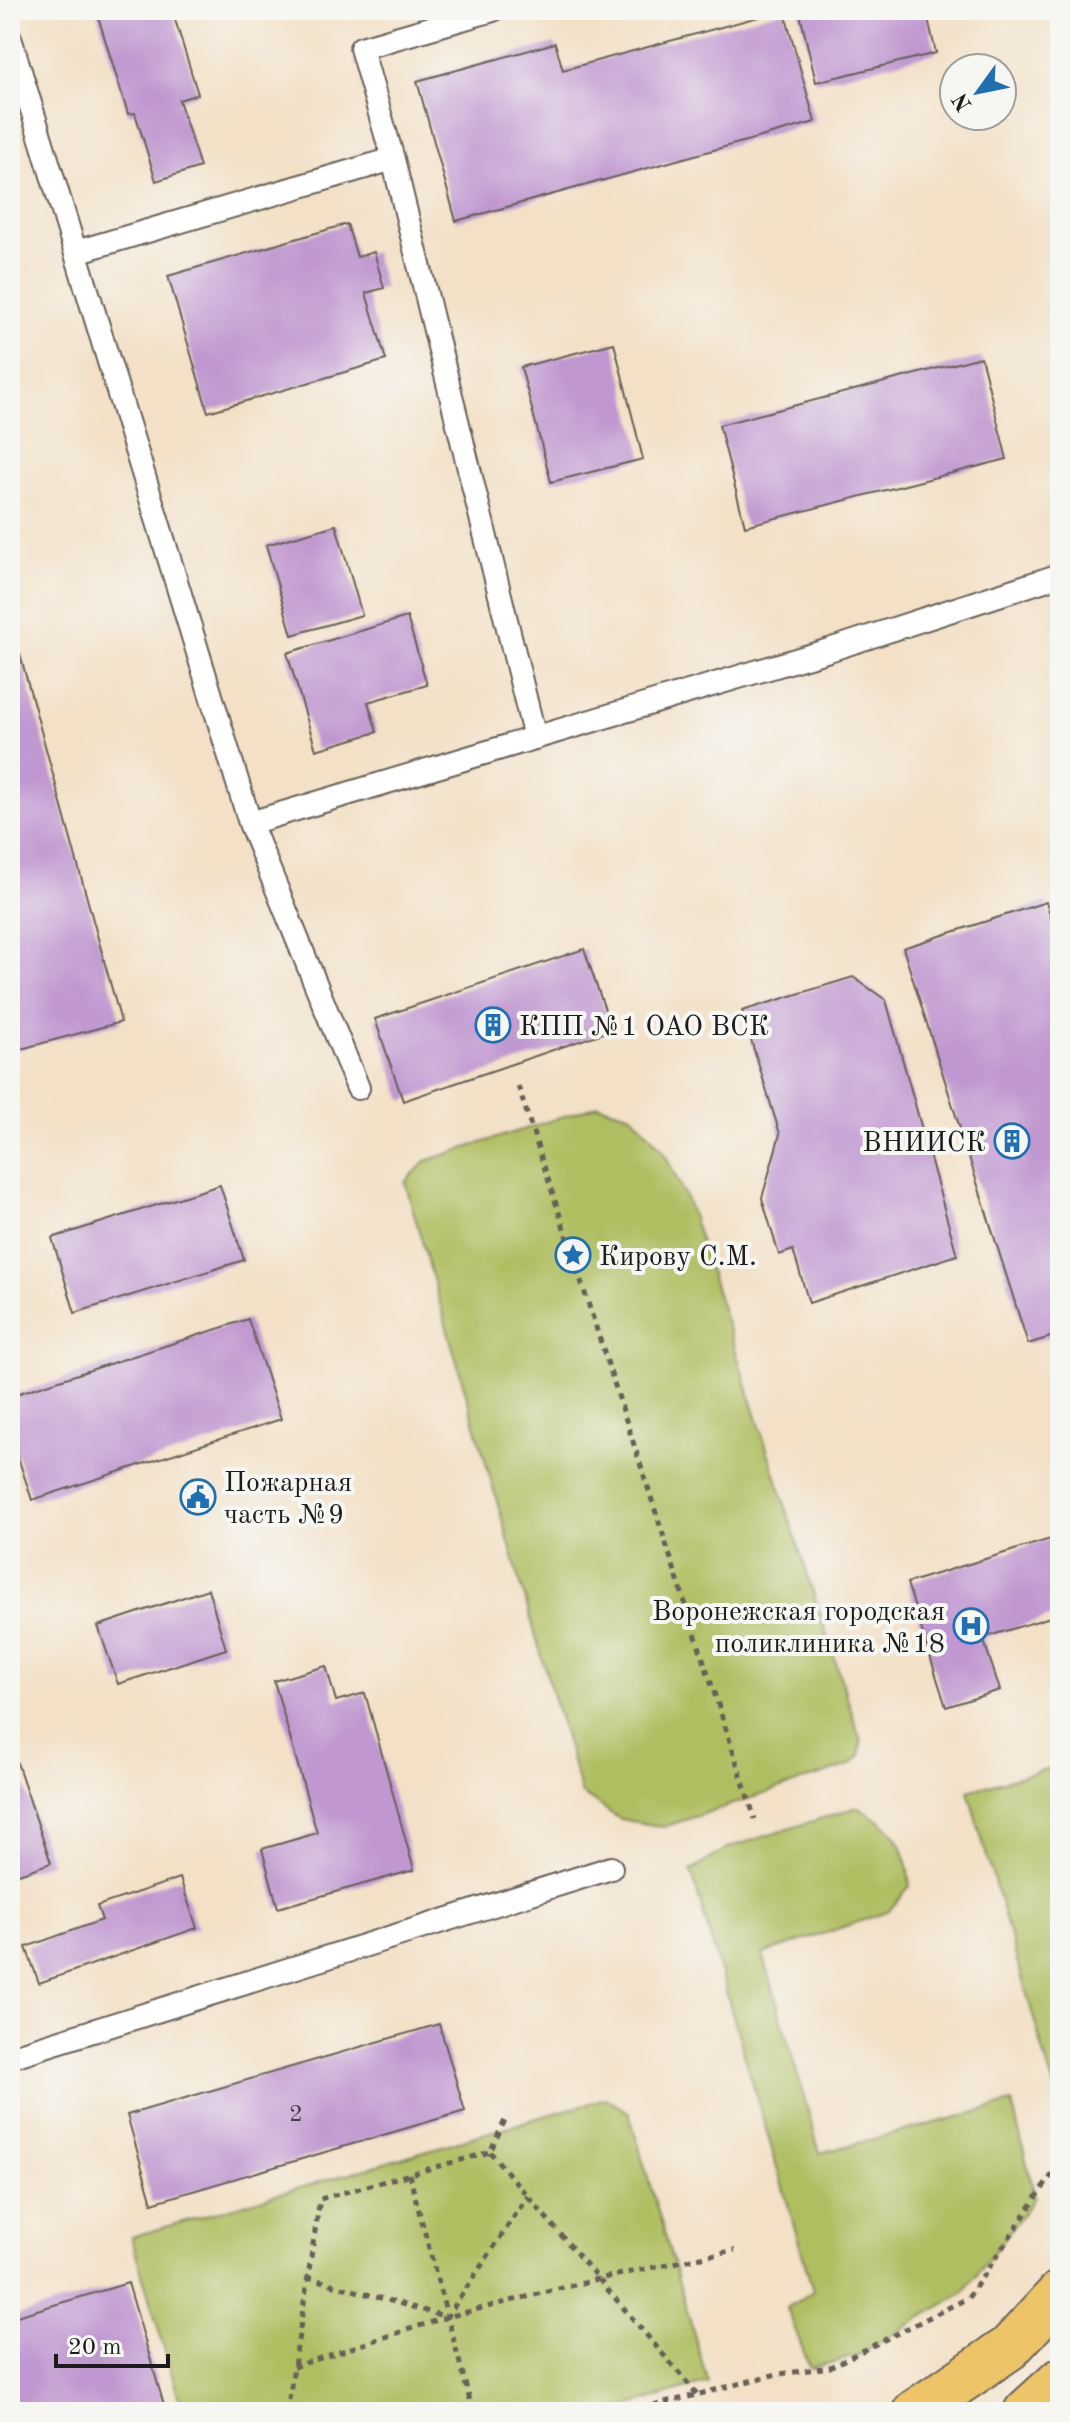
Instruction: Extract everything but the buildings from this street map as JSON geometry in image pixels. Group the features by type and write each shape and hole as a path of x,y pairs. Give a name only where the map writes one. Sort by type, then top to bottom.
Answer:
{"highway":[{"path":"915,2412 1009,2348 1060,2293"}],"lane":[{"path":"493,10 361,48 393,159 535,738"},
{"path":"10,38 250,823 358,1088"},
{"path":"76,252 393,159"},
{"path":"250,823 829,650 1060,575"},
{"path":"10,2057 611,1868"}],"path":[{"path":"518,1086 755,1819"},
{"path":"287,2412 320,2199 490,2152 506,2118"},
{"path":"490,2152 697,2395"},
{"path":"630,2412 773,2375 830,2367 968,2298 1060,2163"},
{"path":"409,2174 473,2412"},
{"path":"447,2317 528,2196"},
{"path":"293,2367 447,2317 598,2279 735,2250"},
{"path":"307,2277 447,2317"}],"green space":[{"path":"598,1105 632,1115 663,1150 687,1200 861,1741 860,1755 851,1765 664,1827 620,1819 581,1793 405,1182 426,1161"},
{"path":"1060,1765 1060,2109 968,1791"},
{"path":"857,1807 881,1822 897,1838 905,1857 910,1886 888,1912 763,1954 820,2153 1012,2103 1035,2197 964,2292 857,2356 810,2368 787,2308 813,2291 691,1871 728,1848"},
{"path":"606,2098 629,2113 708,2382 608,2412 183,2412 131,2237"}],"place":[{"name":"КПП №1 ОАО ВСК","path":"493,1025"},
{"name":"ВНИИСК","path":"1012,1141"},
{"name":"Кирову С.М.","path":"573,1255"},
{"name":"Пожарная часть №9","path":"198,1497"},
{"name":"Воронежская городская поликлиника №18","path":"971,1626"}]}
